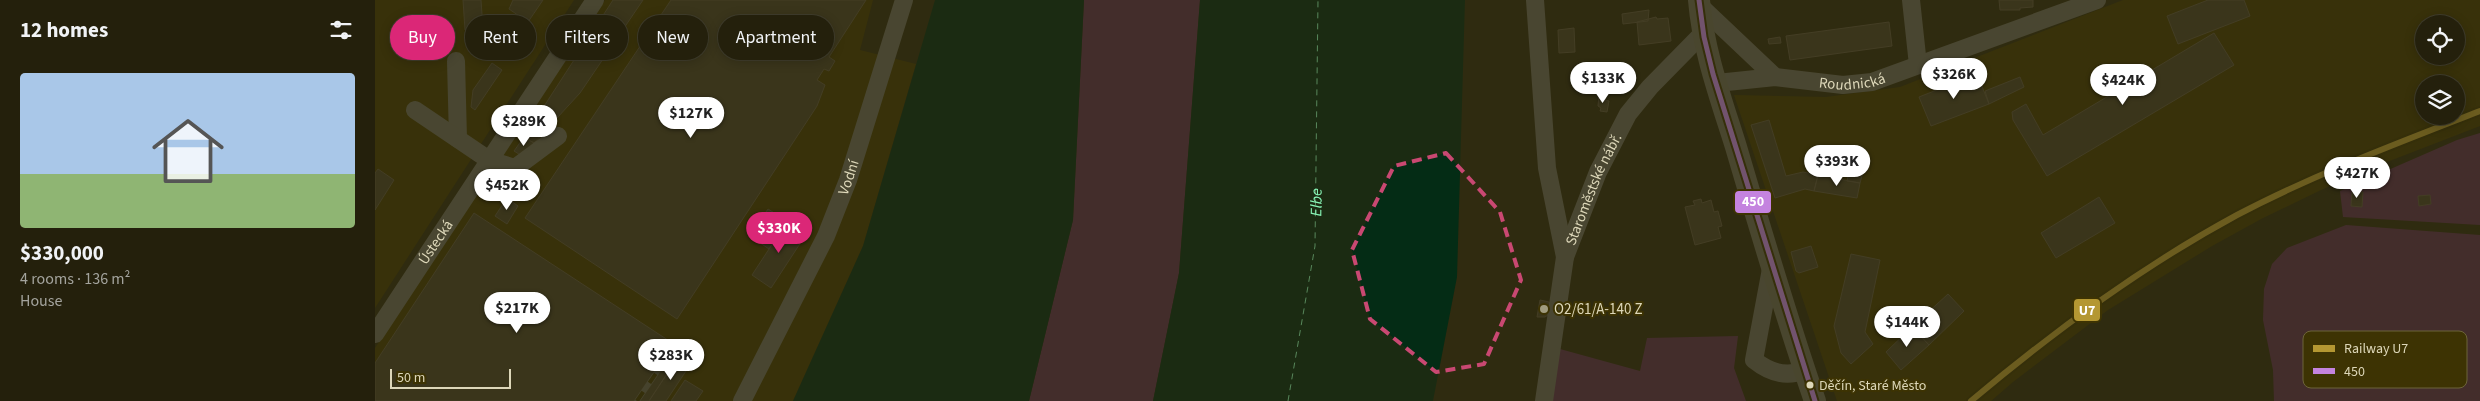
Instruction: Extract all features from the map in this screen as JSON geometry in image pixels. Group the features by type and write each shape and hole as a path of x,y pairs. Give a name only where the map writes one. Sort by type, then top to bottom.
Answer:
{"main road":[{"path":"1699,2 1703,33 1771,269 1815,401"}],"street":[{"name":"Ústecká","path":"375,334 595,0"},
{"name":"Vodní","path":"742,401 826,236 848,180 904,0"},
{"name":"Staroměstské nábř.","path":"1535,0 1547,168 1565,257"},
{"path":"1911,0 1919,65"},
{"name":"Roudnická","path":"1717,83 1775,77 1843,85 1872,82 2093,1"},
{"path":"1699,2 1775,77"},
{"name":"Staroměstské nábř.","path":"1544,401 1565,257 1597,172 1628,114 1650,87 1703,33"},
{"path":"456,61 458,139"},
{"path":"415,110 489,160 515,168 558,136"},
{"path":"1771,269 1754,360 1767,370 1793,375 1804,370"}],"highlighted area":[{"path":"1446,153 1500,212 1521,280 1484,364 1436,372 1370,319 1352,250 1394,166"}],"shaded area":[{"path":"375,0 574,0 564,15 546,15 546,43 536,59 536,15 465,15 465,60 535,60 375,308"},
{"path":"605,0 873,0 860,50 916,64 863,246 793,401 375,401 375,348 565,60 628,60 628,15 595,15"},
{"path":"1084,0 1200,0 1179,273 1153,401 1029,401 1073,220"},
{"path":"2123,0 2480,0 2480,126 2374,167 2321,190 2263,218 2212,246 2108,310 1991,401 1837,401 1734,95 1826,97 1900,87"},
{"path":"2480,133 2480,225 2343,217 2340,191 2457,140"},
{"path":"2346,225 2480,235 2480,401 2274,401 2273,370 2263,320 2264,289 2272,264 2287,248"},
{"path":"1738,336 1734,368 1746,401 1550,401 1560,349 1640,371 1647,338"}],"water":[{"path":"935,0 1084,0 1073,220 1029,401 793,401 863,246"},
{"name":"Elbe","path":"1200,0 1465,0 1457,277 1433,401 1153,401 1179,273"}],"building":[{"path":"463,0 481,0 482,15 465,15 465,30"},
{"path":"513,0 543,0 533,15 518,15 509,9"},
{"path":"613,0 643,0 628,22 628,15 603,15"},
{"path":"671,0 866,0 834,49 834,15 718,15 718,60 835,61 829,71 824,69 817,80 825,85 817,106 677,319 525,218 638,49 638,60 708,60 708,15 661,15"},
{"path":"1999,0 2033,0 2033,7 2020,8 2020,10 2000,10"},
{"path":"2208,0 2244,0 2250,16 2178,44 2167,16"},
{"path":"1649,10 1648,21 1623,24 1622,14"},
{"path":"1656,17 1657,19 1668,18 1671,41 1639,45 1637,22"},
{"path":"1889,22 1892,46 1790,60 1786,36"},
{"path":"1574,28 1575,52 1559,53 1558,30"},
{"path":"2214,33 2234,65 2047,176 2013,120 2012,112 2026,104 2043,135"},
{"path":"1780,37 1781,43 1769,44 1768,39"},
{"path":"574,60 602,60 580,93 534,143 524,137"},
{"path":"492,63 502,70 475,110 471,107 473,90"},
{"path":"1977,74 1989,104 1931,126 1919,97"},
{"path":"2020,77 2024,87 1989,104 1985,91"},
{"path":"1599,96 1606,97 1605,100 1609,101 1607,112 1600,111 1601,108 1598,106"},
{"path":"1769,120 1786,176 1803,172 1818,175 1814,191 1805,189 1775,198 1751,125"},
{"path":"524,137 534,143 522,156 514,151"},
{"path":"1852,158 1866,161 1860,183 1847,181"},
{"path":"378,169 394,180 375,210 375,173"},
{"path":"1818,175 1860,183 1857,198 1814,191"},
{"path":"2352,192 2363,192 2362,207 2351,206"},
{"path":"2430,195 2431,204 2419,206 2418,196"},
{"path":"2099,197 2115,223 2056,258 2041,233"},
{"path":"507,198 518,206 507,224 495,216"},
{"path":"1701,199 1702,203 1711,200 1714,212 1718,211 1722,226 1718,227 1721,238 1695,245 1685,207 1695,205 1693,201"},
{"path":"768,209 787,221 769,249 750,236"},
{"path":"474,213 683,350 649,401 375,401 375,363"},
{"path":"788,220 807,233 771,288 752,275"},
{"path":"1811,246 1818,267 1799,273 1796,271 1791,252"},
{"path":"1851,254 1880,260 1865,332 1873,344 1851,364 1841,353 1834,326"},
{"path":"1948,294 1964,311 1929,345 1912,327"},
{"name":"O2/61/A-140 Z","path":"1540,300 1549,302 1548,315 1545,317 1537,317"},
{"path":"1912,327 1929,345 1901,370 1886,352"},
{"path":"678,357 690,365 666,401 649,401"},
{"path":"685,380 703,391 696,401 671,401"}],"ferry route":[{"path":"1288,401 1315,246 1318,0"}],"railway":[{"path":"637,401 670,353"}],"rail line":[{"name":"U7","path":"1971,401 2099,301 2201,235 2296,186 2480,111"}],"transit line":[{"name":"450","path":"1699,0 1704,37 1713,74 1815,401"}],"place":[{"name":"O2/61/A-140 Z","path":"1544,309"},
{"name":"Děčín, Staré Město","path":"1810,385"}]}
